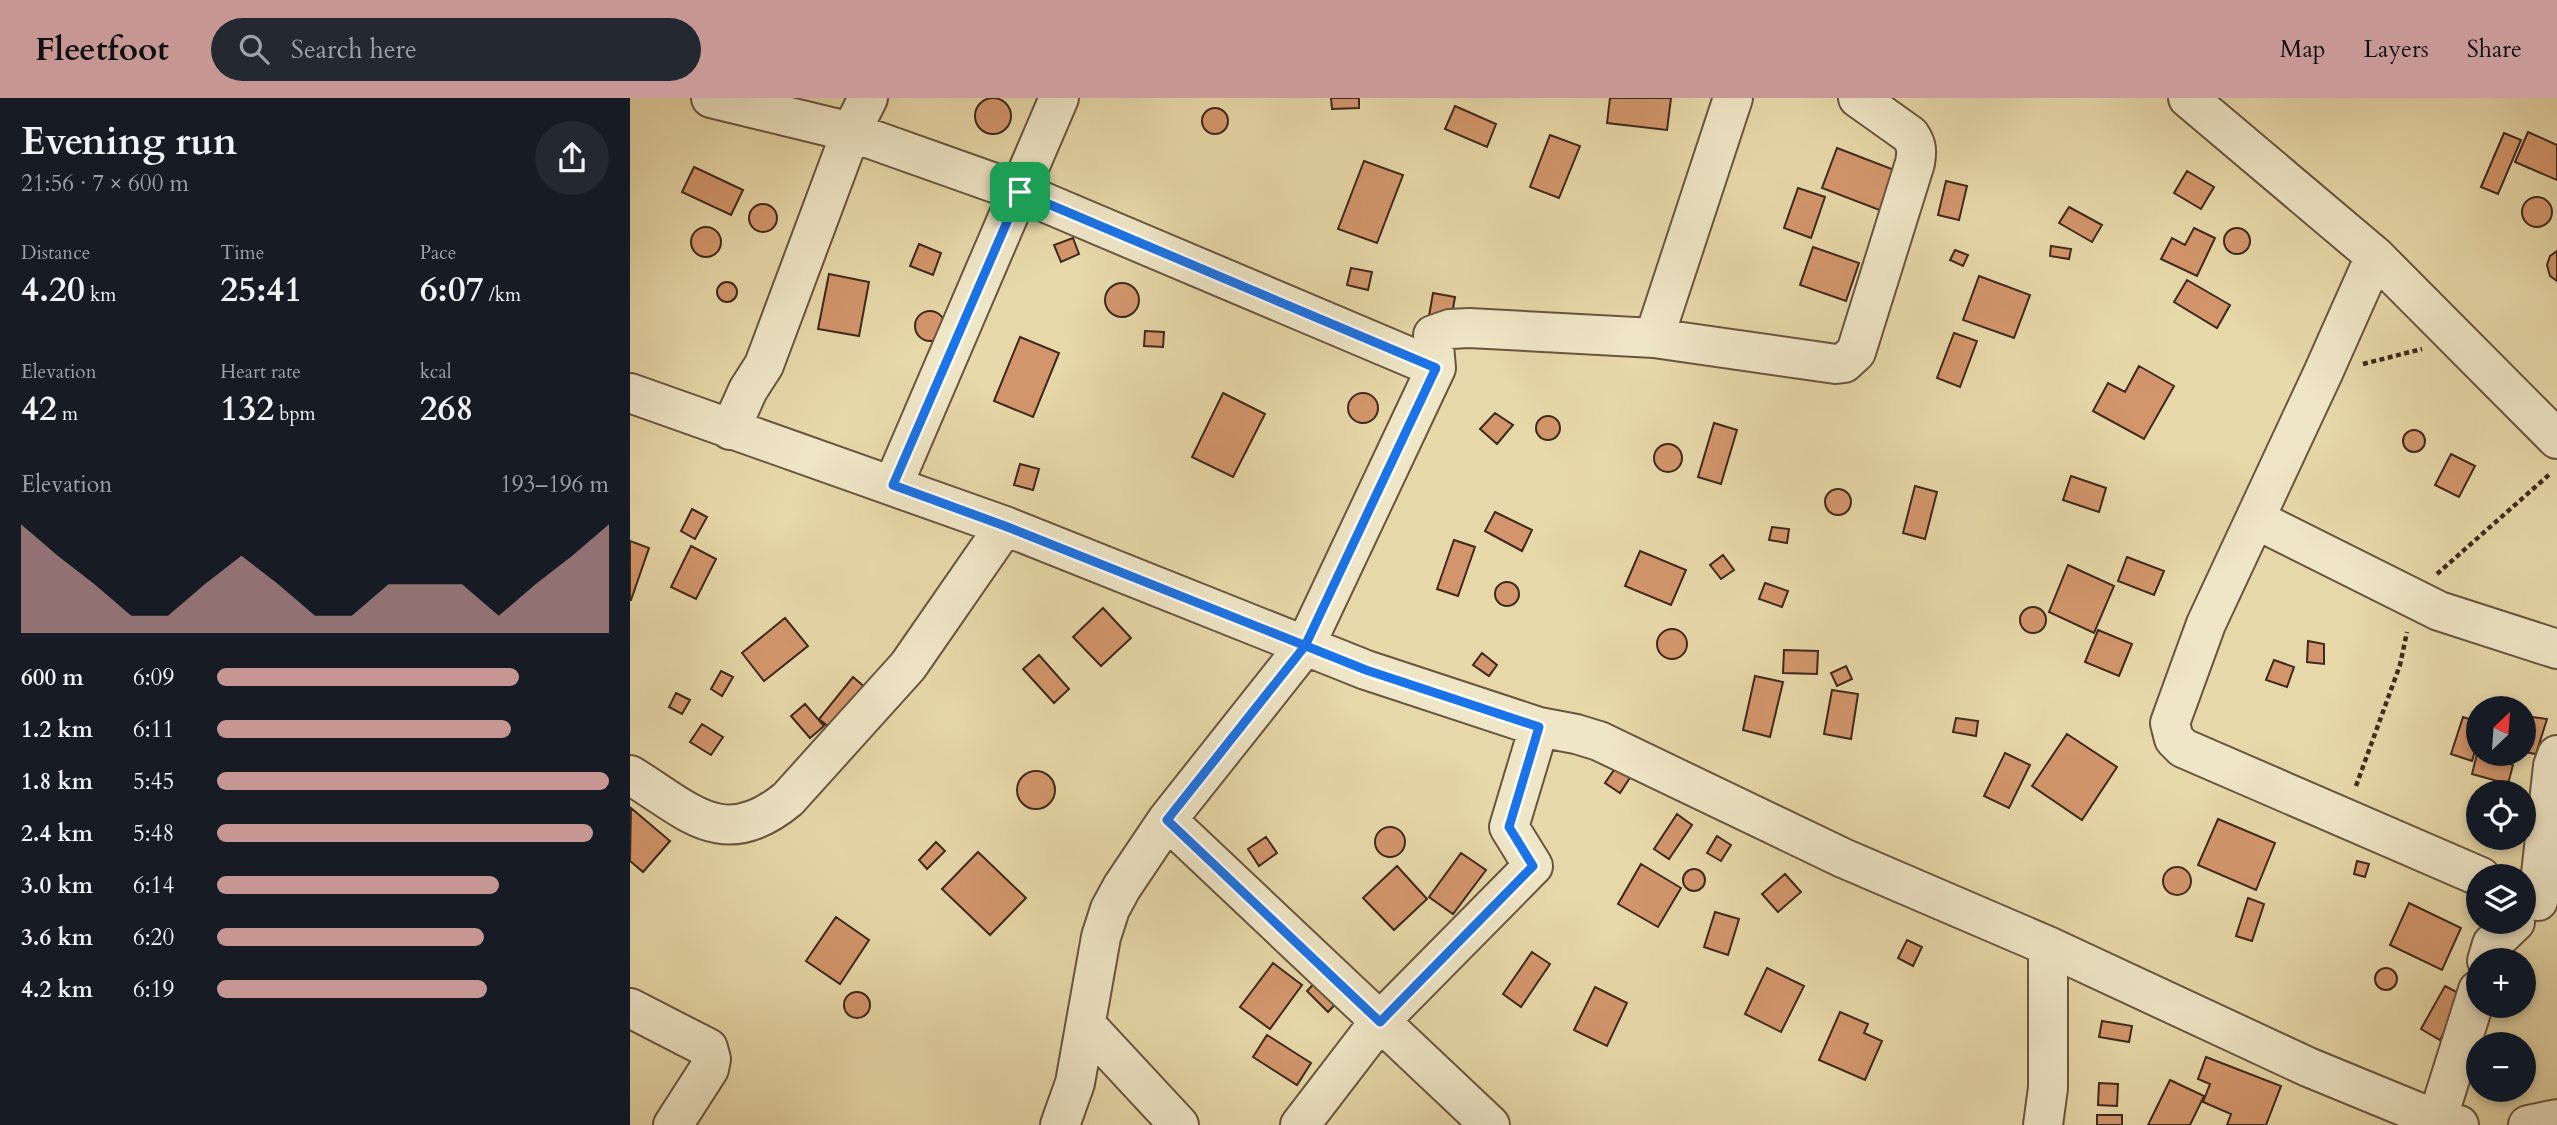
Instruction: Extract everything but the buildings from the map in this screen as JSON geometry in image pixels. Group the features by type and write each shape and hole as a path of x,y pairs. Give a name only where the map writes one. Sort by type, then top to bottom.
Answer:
{"street":[{"path":"711,98 851,132 1020,192 1436,368"},
{"path":"730,429 748,390 764,365 851,132 868,98"},
{"path":"893,485 1059,98"},
{"path":"1654,338 1733,98"},
{"path":"1060,1125 1074,1083 1087,1026 1101,937 1111,909 1122,887 1167,820 1305,646 1436,368 1433,335 1450,329 1654,338 1844,363 1856,352 1917,151 1916,143 1910,135 1858,98"},
{"path":"2188,98 2375,256 2557,439"},
{"path":"2375,256 2206,624 2170,723 2174,739 2183,748 2466,871"},
{"path":"630,393 1005,526 1366,670 1539,727 1599,741 1843,858 2048,946 2308,1067 2448,1122 2472,1018"},
{"path":"2255,519 2439,611 2557,649"},
{"path":"630,775 709,823 736,826 775,810 908,666 1005,526"},
{"path":"1300,1125 1380,1022 1533,866 1509,827 1539,727"},
{"path":"2536,876 2557,755"},
{"path":"1167,820 1490,1125"},
{"path":"2491,948 2503,934"},
{"path":"2043,1125 2048,1088 2048,946"},
{"path":"630,1008 708,1048 711,1059 709,1069 673,1125"},
{"path":"1087,1026 1179,1125"},
{"path":"2528,1125 2557,1119"}],"path":[{"path":"2323,373 2457,341"},
{"path":"2351,798 2400,665 2414,598 2450,560 2557,468"}],"route":[{"path":"1020,192 893,485 1005,526 1305,646 1366,670 1539,727 1509,827 1533,866 1380,1022 1167,820 1305,646 1436,368 1020,192"}]}
